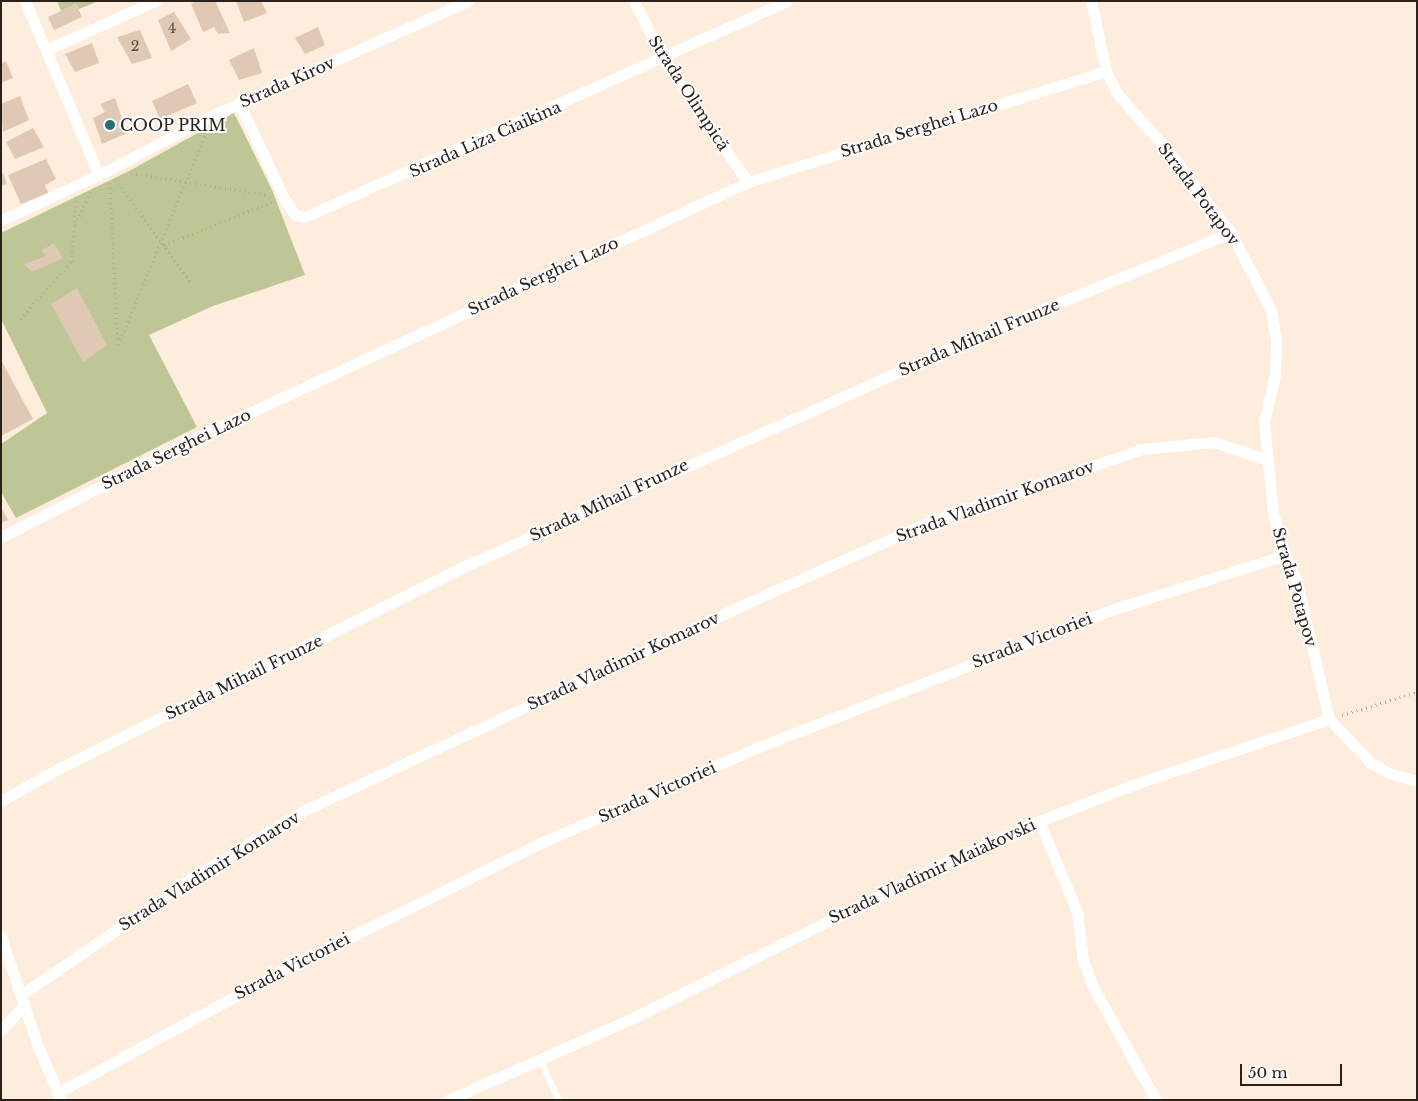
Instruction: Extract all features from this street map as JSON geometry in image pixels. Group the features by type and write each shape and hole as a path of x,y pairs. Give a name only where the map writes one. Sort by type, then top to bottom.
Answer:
{"street":[{"path":"25,1 99,175"},
{"path":"46,50 155,1"},
{"name":"Strada Kirov","path":"1,220 110,170 213,115 468,1"},
{"name":"Strada Olimpică","path":"634,1 663,59 748,182"},
{"name":"Strada Liza Ciaikina","path":"239,103 284,198 295,215 305,217 318,214 663,59 787,1"},
{"name":"Strada Potapov","path":"1091,1 1106,71 1119,96 1170,153 1231,232 1271,310 1276,340 1275,375 1264,422 1273,513 1285,555 1297,582 1329,720"},
{"name":"Strada Serghei Lazo","path":"1,537 254,410 748,182 1106,71"},
{"name":"Strada Mihail Frunze","path":"1,801 56,770 481,559 994,329 1231,232"},
{"name":"Strada Vladimir Komarov","path":"1,1030 23,1000 192,878 303,811 738,607 929,522 1142,449 1181,443 1214,442 1267,460"},
{"name":"Strada Victoriei","path":"59,1096 293,965 543,842 747,752 1112,610 1285,555"},
{"path":"1329,720 1371,763 1388,773 1417,781"},
{"name":"Strada Vladimir Maiakovski","path":"448,1100 541,1060 951,860 1039,821 1138,783 1329,720"},
{"path":"1039,821 1077,912 1083,960 1092,987 1156,1100"},
{"path":"1,937 59,1096"}],"lane":[{"path":"541,1060 559,1100"}],"path":[{"path":"110,170 118,344 213,115"},
{"path":"110,170 284,198"},
{"path":"110,170 192,284"},
{"path":"75,226 99,175"},
{"path":"20,319 71,262 75,226 76,186"},
{"path":"164,245 284,198"},
{"path":"1329,720 1417,692"}],"green space":[{"path":"57,1 99,1 79,9 76,4 61,11"},
{"path":"234,113 272,190 305,275 213,306 149,335 197,427 16,518 1,492 1,444 47,413 1,319 1,233 129,171"}],"building":[{"path":"196,1 215,1 230,33 218,34 214,27 203,32 191,4"},
{"path":"236,1 261,1 267,13 244,22"},
{"path":"76,4 82,17 54,30 48,17"},
{"path":"174,12 191,39 171,51 158,20"},
{"path":"318,27 325,45 305,54 295,38"},
{"path":"140,30 152,58 132,64 117,37"},
{"path":"92,43 99,63 75,72 65,54"},
{"path":"254,48 262,73 239,80 229,60"},
{"path":"6,61 13,78 1,83 1,64"},
{"path":"188,84 197,103 160,119 152,101"},
{"path":"20,96 29,120 3,132 1,104"},
{"name":"COOP PRIM","path":"115,98 127,133 102,144 93,118 105,112 100,104"},
{"path":"33,128 44,147 15,159 6,142"},
{"path":"46,159 56,179 45,185 48,193 21,204 8,175"},
{"path":"3,173 7,184 1,186 1,174"},
{"path":"54,243 63,258 32,272 24,264 46,256 41,251"},
{"path":"77,288 107,345 83,362 51,304"},
{"path":"1,360 33,419 1,436"},
{"path":"1,508 8,520 1,523"}],"place":[{"name":"COOP PRIM","path":"110,125"}]}
